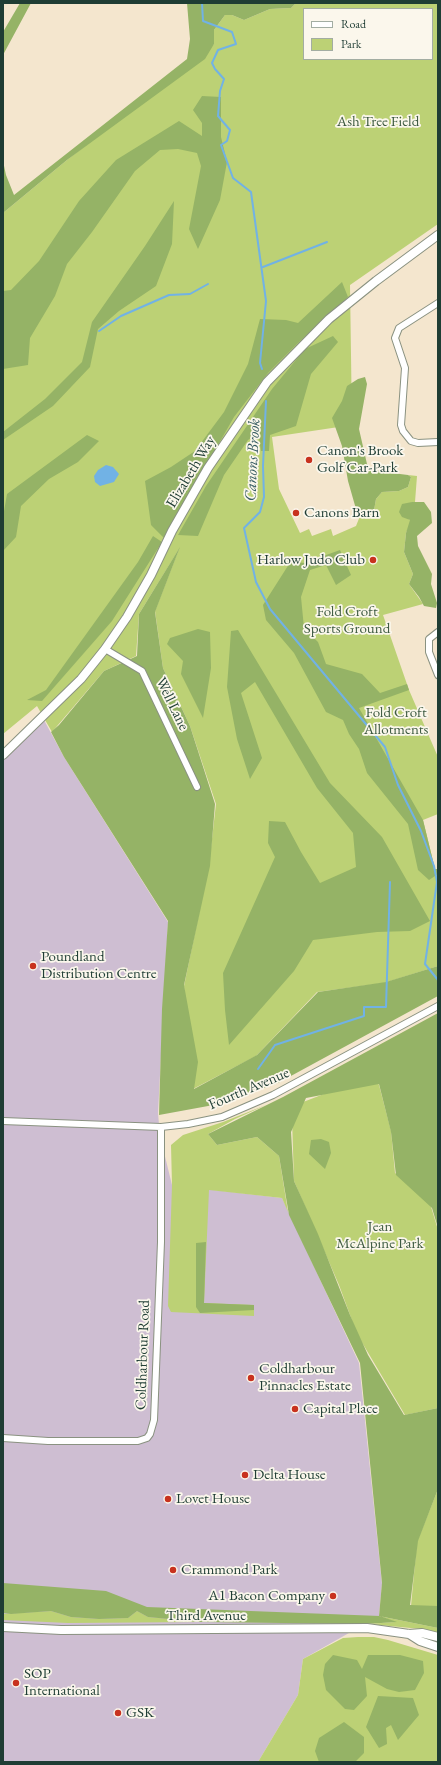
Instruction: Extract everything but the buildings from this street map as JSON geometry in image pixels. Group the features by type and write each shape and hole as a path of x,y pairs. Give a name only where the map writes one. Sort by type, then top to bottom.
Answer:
{"main road":[{"name":"Elizabeth Way","path":"3,755 81,679 105,649 127,617 172,531 208,468 267,382 329,318 376,280 438,235"},
{"name":"Third Avenue","path":"3,1627 61,1630 367,1628 409,1634 422,1633 438,1637"},
{"name":"Third Avenue","path":"409,1634 420,1641 438,1647"}],"street":[{"path":"438,303 399,328 395,338 405,368 401,425 402,431 411,441 418,443 438,442"},
{"path":"438,632 429,639 429,652 438,675"},
{"name":"Well Lane","path":"105,649 142,671 197,787"},
{"name":"Fourth Avenue","path":"3,1121 161,1127 215,1119 268,1098 438,1006"},
{"name":"Coldharbour Road","path":"3,1438 138,1441 147,1438 150,1434 154,1420 161,1242 161,1127"}],"shaded area":[{"path":"44,720 64,757 168,922 158,1113 160,1136 172,1185 282,1198 359,1363 382,1584 379,1616 303,1659 298,1695 258,1762 3,1762 3,760"}],"green space":[{"path":"20,3 31,3 3,55 3,32"},
{"path":"187,3 296,3 291,8 270,9 244,20 232,15 225,15 214,30 214,44 205,59 67,160 3,213 3,161 6,175 14,195 187,59 190,39"},
{"path":"296,3 438,3 438,224 350,285 352,425 272,437 279,489 300,533 309,529 312,536 331,529 333,536 356,526 360,516 373,516 376,499 382,492 399,491 408,487 411,477 408,475 417,476 415,502 412,502 407,518 410,520 410,524 406,533 404,552 413,574 409,584 423,604 383,615 409,690 438,757 438,814 423,820 435,869 438,869 438,966 384,983 317,992 256,1056 193,1089 184,986 209,865 216,804 190,726 163,668 155,611 179,549 139,614 136,656 104,671 52,732 37,706 3,734 3,213 67,160 214,44 214,30 225,15 232,15 244,20 270,9 291,8"},
{"path":"202,96 221,97 221,137 227,162 220,200 198,249 189,229 201,166 197,153 178,149 160,150 135,171 92,232 67,264 55,296 30,338 28,365 3,369 3,291 11,290 39,261 79,201 116,160 179,121 202,136 202,123 193,110"},
{"path":"174,201 172,244 156,286 119,311 98,329 90,367 53,406 3,440 3,432 45,399 82,362 92,322 145,246"},
{"path":"342,282 348,297 268,373 234,417 196,480 164,538 151,525 145,481 171,467 195,451 224,412 248,364 260,319 286,320 298,323"},
{"path":"333,336 338,342 311,374 296,426 270,435 269,451 261,451 258,433 248,440 224,475 198,536 178,535 206,486 272,389 305,349"},
{"path":"365,377 367,384 359,429 367,464 372,469 408,475 411,477 408,487 399,491 382,492 376,499 373,516 360,516 356,509 348,481 342,446 332,418 342,401 347,386 358,379"},
{"path":"87,435 99,441 78,462 49,479 21,506 16,537 3,551 3,517 7,494"},
{"path":"424,502 431,512 432,523 417,536 418,546 432,574 431,584 437,603 436,608 424,606 409,584 413,574 404,552 406,533 410,520 402,517 399,512 402,504"},
{"path":"153,536 162,542 112,621 42,701 27,700 46,690 138,562"},
{"path":"180,547 155,612 163,668 190,726 215,804 210,866 184,985 198,1062 194,1089 257,1055 318,992 386,982 438,966 438,996 278,1083 219,1104 159,1115 162,1009 168,921 64,757 51,732 59,725 104,671 137,656 139,614"},
{"path":"340,550 351,575 336,585 326,565 310,570 301,597 304,628 318,642 326,664 362,674 380,693 407,684 409,690 359,708 423,820 435,869 438,869 438,874 429,880 418,870 408,824 367,773 359,749 349,734 343,720 326,712 294,653 266,620 263,605 291,561 304,563"},
{"path":"198,629 210,632 211,668 203,718 181,674 183,661 167,644 170,638"},
{"path":"238,630 330,783 382,837 430,921 410,931 377,932 313,940 294,971 229,1045 223,973 275,857 268,843 269,821 285,822 320,883 356,867 353,833 317,788 255,682 241,693 262,758 250,779 237,739 227,687 231,631"},
{"path":"438,1013 438,1228 432,1208 396,1175 391,1132 379,1084 306,1098 291,1132 294,1181 318,1234 350,1315 368,1355 404,1415 438,1408 438,1489 418,1541 410,1605 438,1606 438,1628 379,1616 382,1583 360,1363 289,1215 279,1156 257,1137 217,1145 208,1134 283,1097"},
{"name":"Jean McAlpine Park","path":"373,1075 379,1085 391,1131 395,1173 429,1200 438,1230 438,1408 405,1415 357,1334 339,1285 294,1181 292,1119 298,1104"},
{"path":"266,1105 235,1119 208,1134 217,1145 257,1137 279,1156 288,1212 282,1198 209,1190 204,1303 254,1305 254,1316 171,1312 168,1306 172,1185 171,1145 183,1135 223,1122"},
{"path":"321,1139 329,1142 331,1153 325,1169 309,1154 311,1140"},
{"path":"206,1242 204,1303 254,1305 254,1310 200,1313 196,1307 196,1243"},
{"path":"438,1489 438,1606 411,1606 417,1542"},
{"path":"3,1583 106,1591 147,1607 380,1616 397,1622 365,1624 200,1622 148,1617 137,1611 128,1618 99,1619 71,1617 51,1611 11,1614 3,1613"},
{"path":"51,1611 71,1617 99,1619 128,1618 137,1611 148,1617 200,1622 68,1623 3,1620 3,1614"},
{"path":"379,1616 438,1628 438,1633 421,1629 369,1624 395,1622"},
{"path":"374,1637 388,1640 438,1655 438,1762 258,1762 298,1695 303,1659 343,1638"},
{"path":"333,1655 357,1660 362,1669 368,1655 400,1655 423,1661 424,1673 415,1690 399,1692 387,1689 365,1677 367,1696 354,1710 345,1709 326,1690 323,1675 325,1664"},
{"path":"378,1696 413,1698 419,1715 398,1740 391,1725 386,1728 387,1744 379,1748 366,1727"},
{"path":"344,1722 364,1737 364,1753 355,1762 319,1762 315,1751 319,1738"}],"water":[{"path":"106,465 113,467 119,474 114,482 100,486 95,482 94,476 98,470"}],"waterway":[{"name":"Canons Brook","path":"202,3 203,21 232,32 236,44 218,50 212,63 224,79 220,91 218,116 230,130 227,141 221,145 233,178 251,192 266,301 260,363 262,369"},
{"path":"263,267 327,242"},
{"path":"99,331 121,316 169,295 190,294 208,284"},
{"name":"Canons Brook","path":"266,401 263,466 264,497 260,512 244,528 256,582 270,609 385,747 398,785 421,831 434,866 437,882 425,964 438,980"},
{"path":"258,1069 275,1045 364,1016 364,1007 386,1007 390,882"}],"place":[{"name":"Canon's Brook Golf Car-Park","path":"309,460"},
{"name":"Canons Barn","path":"296,513"},
{"name":"Harlow Judo Club","path":"373,560"},
{"name":"Poundland Distribution Centre","path":"33,966"},
{"name":"Coldharbour Pinnacles Estate","path":"251,1378"},
{"name":"Capital Place","path":"295,1409"},
{"name":"Delta House","path":"245,1475"},
{"name":"Lovet House","path":"168,1499"},
{"name":"Crammond Park","path":"173,1570"},
{"name":"A1 Bacon Company","path":"333,1596"},
{"name":"SOP International","path":"16,1683"},
{"name":"GSK","path":"118,1713"}],"park label":[{"name":"Ash Tree Field","path":"378,122"},
{"name":"Fold Croft Sports Ground","path":"347,620"},
{"name":"Fold Croft Allotments","path":"396,722"}]}
